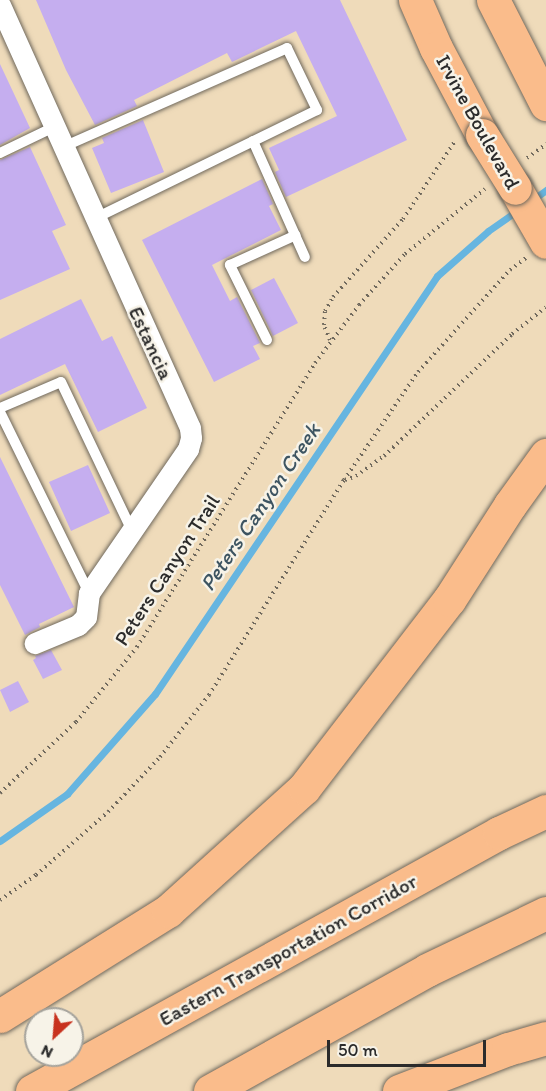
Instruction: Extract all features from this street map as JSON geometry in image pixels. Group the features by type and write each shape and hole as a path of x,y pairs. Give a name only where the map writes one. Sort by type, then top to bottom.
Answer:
{"main road":[{"name":"Irvine Boulevard","path":"415,0 436,48 479,129 537,249"},
{"path":"493,0 544,100"},
{"path":"0,1016 168,911 304,788 449,600 510,505 546,455"},
{"name":"Eastern Transportation Corridor","path":"32,1091 500,833 546,812"},
{"path":"210,1091 428,970 546,913"},
{"path":"399,1091 508,1049 546,1038"}],"street":[{"name":"Estancia","path":"0,5 94,219 190,428 188,449 89,593 86,617 78,625 35,643"}],"lane":[{"path":"63,147 287,48 316,110 94,219"},
{"path":"0,153 54,127"},
{"path":"254,141 305,257"},
{"path":"267,340 230,265 296,235"},
{"path":"89,593 0,410 61,382 131,529"}],"path":[{"path":"331,341 324,318 325,311 333,297 403,219 461,132 479,129"},
{"path":"520,164 546,144"},
{"name":"Peters Canyon Trail","path":"0,793 76,722 137,647 331,341 405,254 493,183"},
{"path":"0,900 36,875 108,812 160,757 209,695 344,480 418,372 510,270 537,249"},
{"path":"344,480 356,476 384,456 513,334 546,307"}],"building":[{"path":"36,0 340,0 407,140 286,197 275,172 279,170 269,148 337,116 296,31 232,62 227,53 134,100 137,106 95,125 66,70"},
{"path":"0,64 30,128 0,145"},
{"path":"143,120 164,172 111,193 92,148 104,143 102,138"},
{"path":"30,147 66,225 52,231 70,269 0,300 0,160"},
{"path":"262,179 273,204 269,206 281,230 212,265 230,301 237,297 260,343 253,346 260,359 214,382 142,240"},
{"path":"274,278 298,323 273,336 251,290"},
{"path":"81,299 102,341 112,336 147,408 98,432 65,364 0,395 0,339"},
{"path":"0,457 74,607 39,624 40,627 25,635 0,585"},
{"path":"88,465 110,513 71,531 49,482"},
{"path":"51,650 62,670 43,679 33,660 35,656"},
{"path":"18,681 29,702 10,712 0,690"}],"waterway":[{"name":"Peters Canyon Creek","path":"531,201 546,190"},
{"name":"Peters Canyon Creek","path":"0,841 67,794 155,694 437,276 488,231 517,211"}]}
